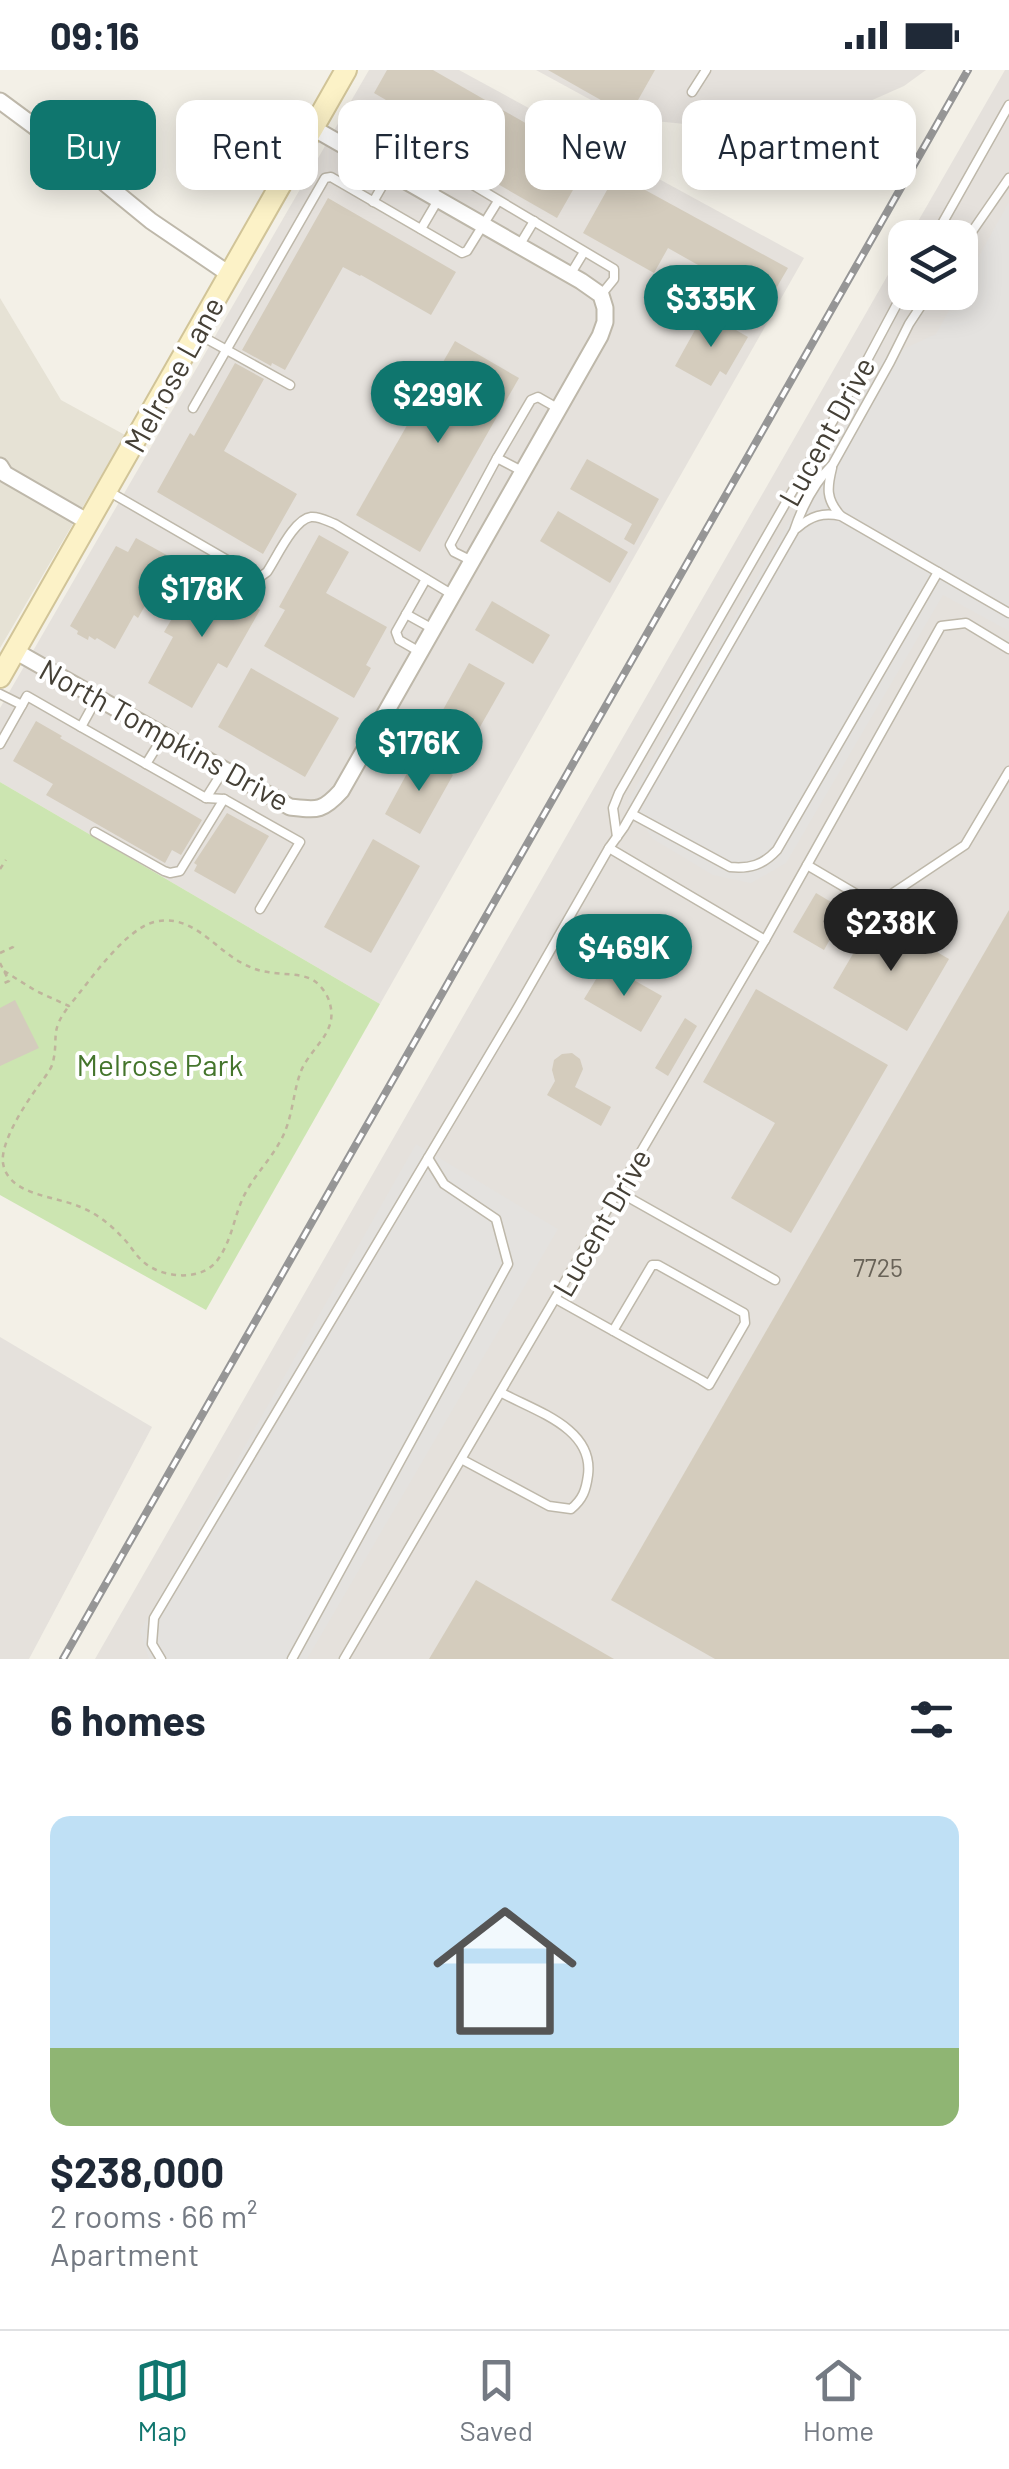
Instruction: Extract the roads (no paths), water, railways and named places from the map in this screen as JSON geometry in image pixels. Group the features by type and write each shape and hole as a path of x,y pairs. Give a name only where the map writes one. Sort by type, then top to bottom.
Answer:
{"street":[{"name":"Melrose Lane","path":"318,119 346,70"},
{"path":"0,101 151,220 230,274"},
{"name":"Melrose Lane","path":"0,676 278,190"},
{"path":"420,190 570,275 603,301 605,322 420,652"},
{"path":"0,466 5,474 90,522"},
{"name":"North Tompkins Drive","path":"15,651 290,807 318,810 341,791 420,652"}],"lane":[{"path":"692,92 706,70"},
{"path":"944,220 1009,105"},
{"path":"192,408 326,178 462,253 498,201"},
{"path":"978,223 1009,178"},
{"path":"373,202 380,190"},
{"path":"420,229 437,190"},
{"path":"480,190 614,269 614,279 603,301"},
{"path":"519,246 534,222"},
{"path":"570,275 584,252"},
{"name":"Lucent Drive","path":"617,837 613,808 620,793 894,310"},
{"path":"161,1659 152,1644 154,1618 632,814 918,310"},
{"path":"196,333 290,385"},
{"path":"472,561 454,552 450,545 497,458 531,400 538,397 559,409"},
{"path":"497,458 523,472"},
{"path":"833,464 828,498 841,516"},
{"path":"108,490 255,576 267,572 298,523 318,517 453,595"},
{"path":"794,531 815,515 841,516 1009,613"},
{"path":"632,814 730,867 745,868 768,859 938,572"},
{"path":"420,652 397,637 396,632 426,579"},
{"path":"406,614 433,629"},
{"name":"Lucent Drive","path":"344,1659 766,940 941,626 966,623 1009,649"},
{"path":"0,694 22,706"},
{"path":"0,744 28,696 206,798 224,799 300,842 260,909"},
{"path":"81,727 98,698"},
{"path":"146,764 164,735"},
{"path":"206,798 224,770"},
{"path":"807,866 875,905 965,845 1009,771"},
{"path":"243,810 256,788"},
{"path":"96,832 164,872 180,872 224,799"},
{"path":"277,829 290,807"},
{"path":"609,848 766,940"},
{"path":"292,1659 508,1264 496,1219 444,1184 428,1158"},
{"path":"618,1192 775,1280"},
{"path":"556,1299 614,1332 709,1385 746,1323 746,1316 652,1265 614,1332"},
{"path":"463,1460 549,1506 571,1509 580,1502 586,1491 590,1462 584,1446 570,1430 502,1393"}],"railway":[{"path":"63,1659 968,70"}],"park label":[{"name":"Melrose Park","path":"160,1064"}]}
